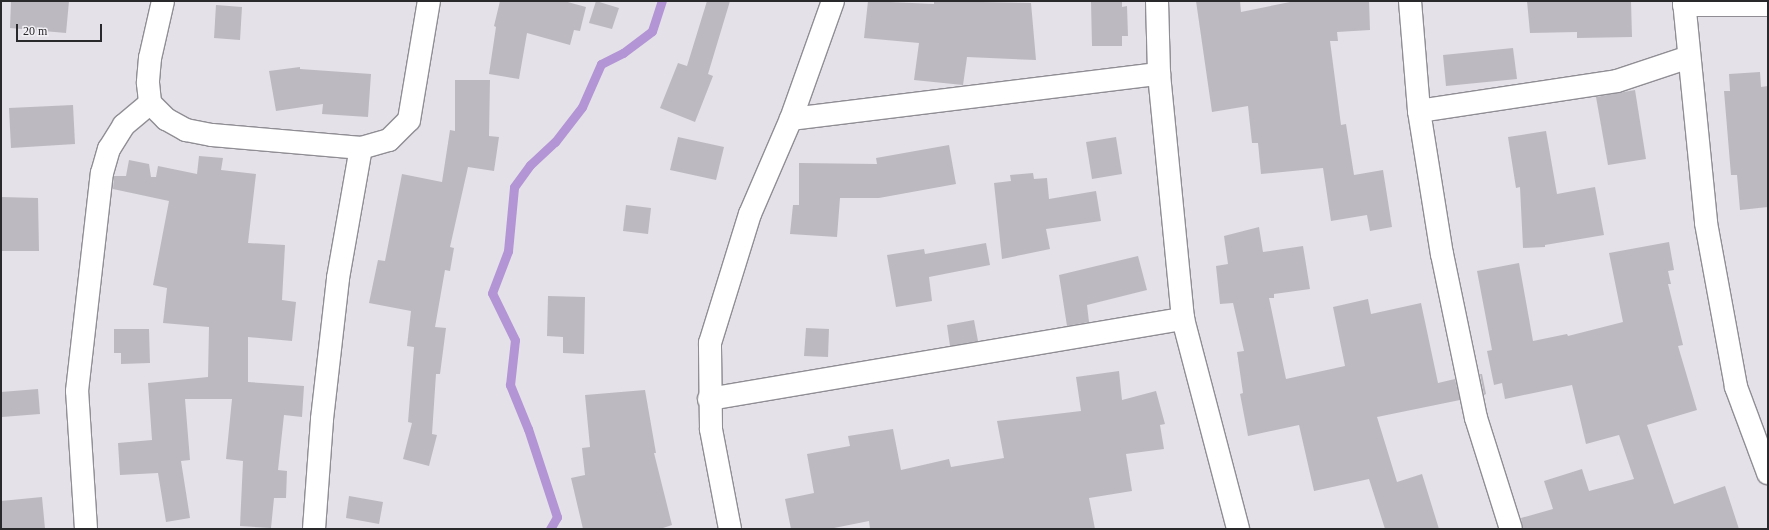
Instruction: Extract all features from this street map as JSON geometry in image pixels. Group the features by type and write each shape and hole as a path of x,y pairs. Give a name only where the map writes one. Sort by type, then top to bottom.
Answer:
{"street":[{"path":"163,1 150,58 150,103 166,119 186,130 212,135 361,148 389,140 409,120 429,1"},
{"path":"730,529 716,465 709,400 710,343 721,302 750,214 791,119 833,1"},
{"path":"1157,1 1159,74 1183,319 1238,529"},
{"path":"1410,1 1419,111 1442,254 1463,363 1476,418 1511,529"},
{"path":"1768,5 1684,3 1706,223 1736,387 1768,473"},
{"path":"1419,111 1617,81 1689,57"},
{"path":"791,119 1159,74"},
{"path":"86,529 77,391 102,173 109,149 124,125 150,103"},
{"path":"314,529 322,419 338,278 361,148"},
{"path":"709,400 1183,319"}],"building":[{"path":"69,1 66,33 10,28 11,2"},
{"path":"500,1 564,1 586,7 580,31 574,30 570,45 527,33 519,79 489,74 496,27 494,26"},
{"path":"596,1 619,8 612,29 589,23"},
{"path":"707,1 730,1 708,74 713,76 695,122 660,108 678,63 687,66"},
{"path":"868,1 934,4 934,1 1031,3 1036,60 967,57 963,85 914,80 919,43 864,38"},
{"path":"1196,1 1240,1 1241,12 1295,1 1369,1 1370,30 1337,32 1338,41 1330,41 1341,125 1346,124 1354,175 1383,170 1392,227 1370,231 1367,215 1331,221 1323,168 1261,174 1258,143 1252,143 1248,106 1212,112"},
{"path":"1527,1 1631,1 1632,37 1577,38 1577,32 1530,33"},
{"path":"1091,2 1122,2 1122,7 1127,6 1128,36 1122,36 1122,46 1092,46"},
{"path":"216,5 242,7 240,40 214,38"},
{"path":"1513,48 1517,79 1446,86 1443,55"},
{"path":"300,67 300,69 371,74 368,117 322,114 323,104 276,111 269,71"},
{"path":"1760,72 1761,87 1768,86 1768,207 1740,210 1737,175 1731,175 1724,91 1730,91 1729,74"},
{"path":"455,80 490,80 489,136 499,137 494,171 468,167 450,247 454,248 450,271 445,270 435,327 446,328 440,374 436,374 432,434 437,435 429,466 403,459 412,423 408,422 414,347 407,346 411,311 369,303 378,260 385,261 402,174 442,182 450,130 455,131"},
{"path":"1635,90 1646,159 1608,165 1596,97"},
{"path":"73,105 75,144 11,148 9,108"},
{"path":"1546,131 1557,194 1595,187 1604,235 1545,245 1545,247 1523,248 1520,187 1516,188 1508,137"},
{"path":"678,137 724,147 716,180 670,170"},
{"path":"1116,137 1122,174 1092,179 1086,142"},
{"path":"949,145 956,184 879,198 840,198 837,237 790,234 793,205 799,205 799,163 877,164 876,158"},
{"path":"199,156 223,158 221,170 256,174 248,243 285,245 282,300 296,302 292,341 248,337 248,382 304,386 302,417 284,415 278,470 287,471 286,498 274,498 271,528 240,526 243,461 226,459 232,399 185,399 190,460 181,461 190,518 166,522 158,473 120,475 118,443 152,440 148,383 208,377 209,327 163,323 167,288 153,285 169,201 113,189 114,176 126,176 129,160 149,164 151,177 156,177 158,166 197,174"},
{"path":"1033,173 1034,179 1047,178 1049,199 1096,191 1101,221 1046,229 1050,249 1002,259 994,183 1011,181 1010,175"},
{"path":"1,197 38,198 39,251 1,251"},
{"path":"626,205 651,208 648,234 623,231"},
{"path":"1259,227 1263,252 1303,246 1310,289 1274,294 1274,298 1269,298 1286,379 1345,366 1333,307 1368,299 1371,314 1421,303 1438,383 1455,379 1460,400 1377,417 1397,482 1422,474 1439,529 1385,529 1369,479 1314,491 1299,425 1248,436 1240,394 1243,393 1237,352 1244,351 1233,303 1220,304 1216,266 1228,264 1224,236"},
{"path":"1669,242 1674,270 1668,271 1671,284 1668,284 1683,345 1678,346 1697,410 1647,425 1674,504 1725,486 1739,529 1523,529 1521,518 1553,509 1544,481 1582,469 1589,491 1634,479 1619,435 1586,444 1572,385 1505,399 1502,383 1494,385 1487,351 1492,350 1477,271 1519,263 1533,341 1567,334 1568,336 1623,322 1609,253"},
{"path":"986,243 990,265 929,277 932,301 896,307 887,255 924,249 925,254"},
{"path":"1138,256 1147,290 1087,305 1089,322 1067,326 1059,275"},
{"path":"548,296 585,297 584,354 563,353 563,337 547,336"},
{"path":"974,320 978,341 950,346 947,325"},
{"path":"806,328 829,329 828,357 804,356"},
{"path":"114,329 149,329 150,363 121,364 121,353 114,353"},
{"path":"1119,371 1122,400 1156,391 1165,424 1160,425 1164,449 1126,454 1132,491 1089,498 1095,529 870,529 869,521 829,529 791,529 785,499 814,493 807,454 850,446 848,436 893,429 901,470 949,459 951,467 1004,458 997,421 1081,411 1076,377"},
{"path":"1480,374 1482,374 1486,394 1484,395"},
{"path":"38,389 40,414 2,417 1,392"},
{"path":"645,390 656,453 654,453 672,525 660,529 583,529 571,478 585,475 582,448 590,447 585,395"},
{"path":"349,496 383,502 379,524 346,518"},
{"path":"42,497 45,529 1,529 1,501"}],"waterway":[{"path":"550,529 557,517 528,429 510,385 515,340 492,293 508,251 514,187 530,165 555,142 582,107 601,64 623,53 652,31 662,1"}]}
